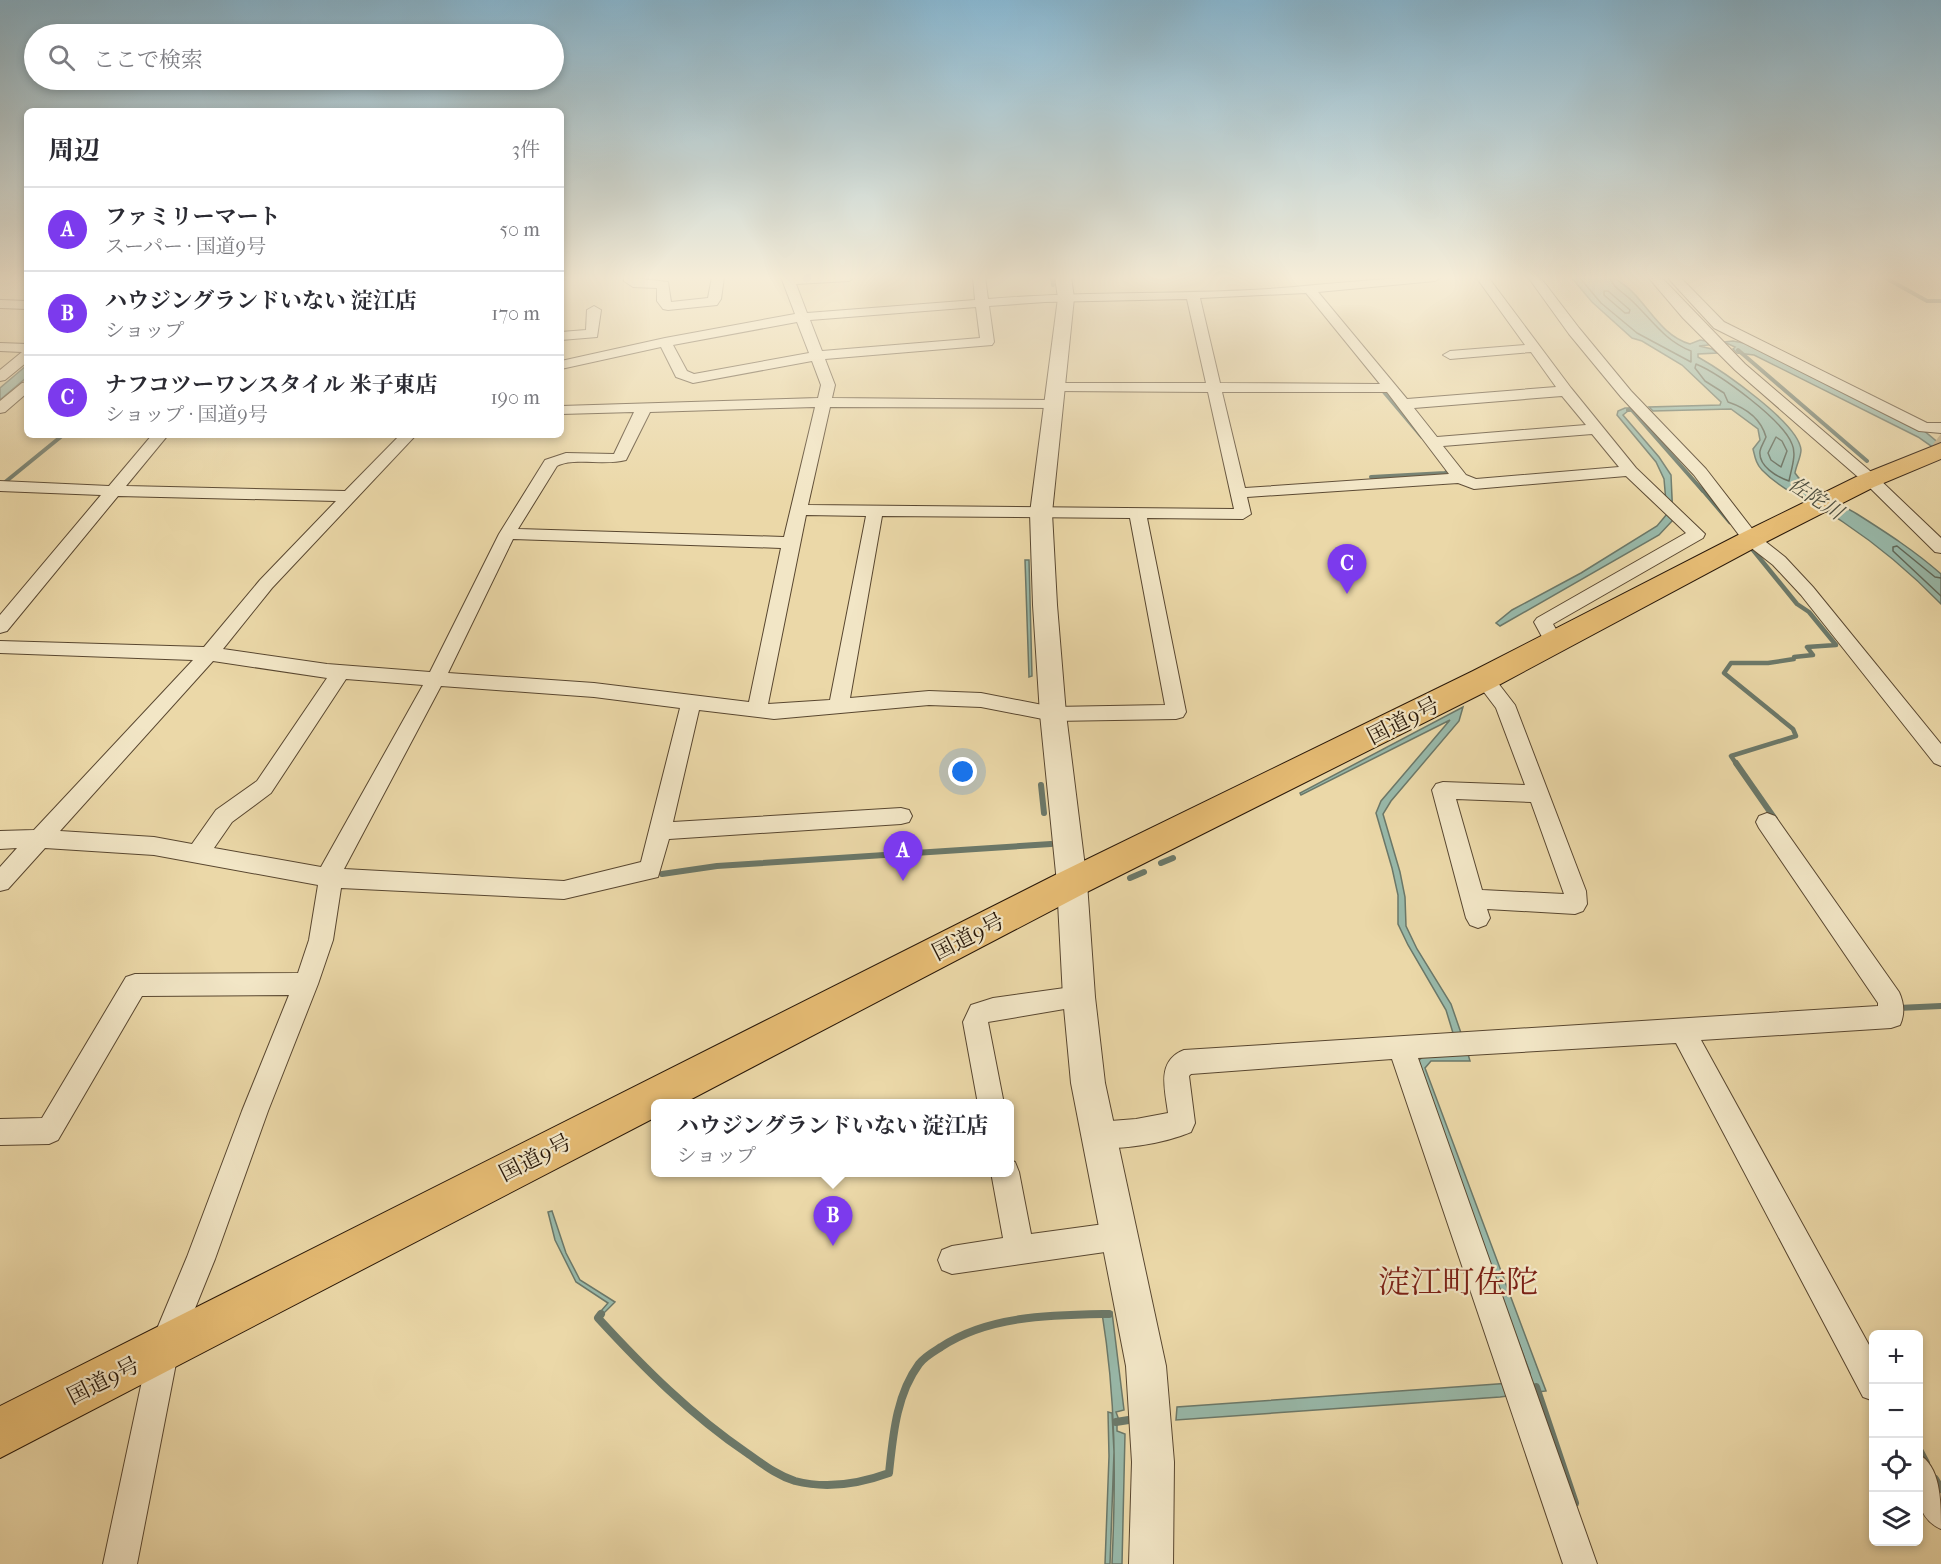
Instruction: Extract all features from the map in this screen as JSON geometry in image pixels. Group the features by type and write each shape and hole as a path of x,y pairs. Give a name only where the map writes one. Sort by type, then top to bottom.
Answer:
{"highway":[{"name":"国道9号","path":"0,1432 1072,883 1484,679 1939,442"}],"street":[{"path":"564,363 627,350"},
{"path":"669,350 681,374 690,379 816,356 889,350"},
{"path":"757,710 791,543 828,385 814,350"},
{"path":"1059,350 1041,513 1053,714 1072,883 1079,997 1088,1083 1146,1366 1153,1462 1151,1564"},
{"path":"799,510 1243,514 1206,350"},
{"path":"1360,350 1460,478"},
{"path":"1449,355 1510,350"},
{"path":"1536,350 1630,471 1697,534 1543,621 1554,642"},
{"path":"1590,350 1626,394 1700,472 1753,538 1807,591 1941,758"},
{"path":"1723,350 1941,548"},
{"path":"1769,350 1924,428 1939,442"},
{"path":"0,377 24,357"},
{"path":"4,403 24,388"},
{"path":"564,410 1053,396 1215,388 1391,388"},
{"path":"1404,404 1566,390"},
{"path":"120,1564 164,1348 201,1259 255,1110 306,984 321,940 333,866 435,680 507,534 553,461 567,458 620,457 644,408"},
{"path":"1433,442 1596,429"},
{"path":"0,627 158,438"},
{"path":"0,882 209,654 266,584 405,438"},
{"path":"1238,493 1460,478 1474,484 1630,471"},
{"path":"0,486 350,496"},
{"path":"839,706 875,511"},
{"path":"0,647 209,654 341,672 594,690 774,712 928,698 981,700 1053,714 1176,711 1138,513"},
{"path":"507,534 791,543"},
{"path":"197,854 224,816 264,787 341,672"},
{"path":"1484,679 1505,705 1575,891 1575,904 1476,908 1443,790 1538,794"},
{"path":"0,840 39,839 154,846 330,878 564,890 650,870 691,702"},
{"path":"660,831 901,816"},
{"path":"1098,1135 1136,1132 1182,1123 1176,1073 1184,1062 1683,1031 1722,1026 1892,1017 1890,1000 1767,822"},
{"path":"0,1132 50,1131 135,985 306,984"},
{"path":"990,1099 975,1022 980,1012 1079,997"},
{"path":"1683,1031 1873,1384"},
{"path":"1401,1047 1580,1564"},
{"path":"1006,1177 1020,1250"},
{"path":"952,1260 1119,1236"},
{"path":"1923,1479 1941,1512"}],"water":[{"name":"佐陀川","path":"1657,350 1713,350 1717,353 1698,354 1698,357 1757,398 1787,426 1797,439 1801,450 1795,473 1801,480 1815,492 1857,514 1890,535 1941,574 1941,604 1869,541 1833,516 1790,492 1762,470 1757,463 1753,449 1760,440 1758,429 1731,409 1653,411 1649,407 1720,405 1721,402 1682,365"},
{"path":"1734,350 1761,350 1923,430 1941,445 1941,453 1918,437 1754,355 1737,353"},
{"path":"24,368 24,380 0,400 0,388"},
{"path":"1632,408 1635,411 1628,411 1623,415 1659,457 1671,475 1673,520 1659,535 1500,626 1496,623 1512,610 1581,573 1657,526 1667,514 1664,479 1656,462 1617,415 1618,411"},
{"path":"1025,560 1029,560 1032,676 1029,677"},
{"path":"1463,707 1459,721 1391,801 1383,814 1400,872 1405,897 1406,926 1417,949 1451,1004 1461,1033 1453,1033 1446,1010 1398,924 1398,895 1376,813 1381,801 1450,720 1301,795 1300,793"},
{"path":"1427,1053 1468,1054 1470,1061 1431,1061 1425,1068 1546,1391 1500,1397 1176,1420 1177,1407 1530,1380 1530,1373 1415,1064"},
{"path":"552,1211 566,1253 580,1280 615,1302 597,1320 595,1318 608,1303 576,1282 555,1240 548,1212"},
{"path":"1112,1312 1124,1410 1116,1412 1120,1423 1117,1424 1117,1431 1125,1434 1122,1564 1112,1564 1114,1438 1110,1376 1102,1313"},
{"path":"1108,1412 1112,1413 1114,1452 1110,1564 1105,1564 1109,1456"}],"waterway":[{"path":"1738,350 1867,461"},
{"path":"1384,392 1422,437"},
{"path":"1628,410 1631,409 1703,491"},
{"path":"4,483 59,438"},
{"path":"1371,477 1445,473 1449,470 1447,467"},
{"path":"1702,489 1730,522"},
{"path":"1737,765 1731,756 1796,736 1793,729 1724,673 1731,663 1768,663 1794,659 1794,657 1813,655 1807,647 1836,645 1809,612 1797,604 1749,545"},
{"path":"1736,763 1775,819"},
{"path":"1041,785 1044,813"},
{"path":"662,874 717,866 1051,844"},
{"path":"1161,863 1173,858"},
{"path":"1130,878 1144,872"},
{"path":"1898,1008 1941,1006"},
{"path":"601,1314 598,1318 651,1373 687,1407 726,1438 788,1479 819,1485 866,1480 889,1473 897,1416 905,1389 921,1361 941,1347 960,1336 1000,1323 1044,1316 1109,1314"},
{"path":"1536,1387 1575,1503"},
{"path":"1116,1422 1135,1419"},
{"path":"1923,1457 1926,1463"},
{"path":"1935,1479 1941,1489"}],"tunnel":[{"path":"1937,439 1941,442"}],"place":[{"name":"ナフコツーワンスタイル 米子東店","path":"1347,594"},
{"name":"ファミリーマート","path":"903,881"},
{"name":"ハウジングランドいない 淀江店","path":"833,1246"}],"district":[{"name":"淀江町佐陀","path":"1458,1282"}]}
